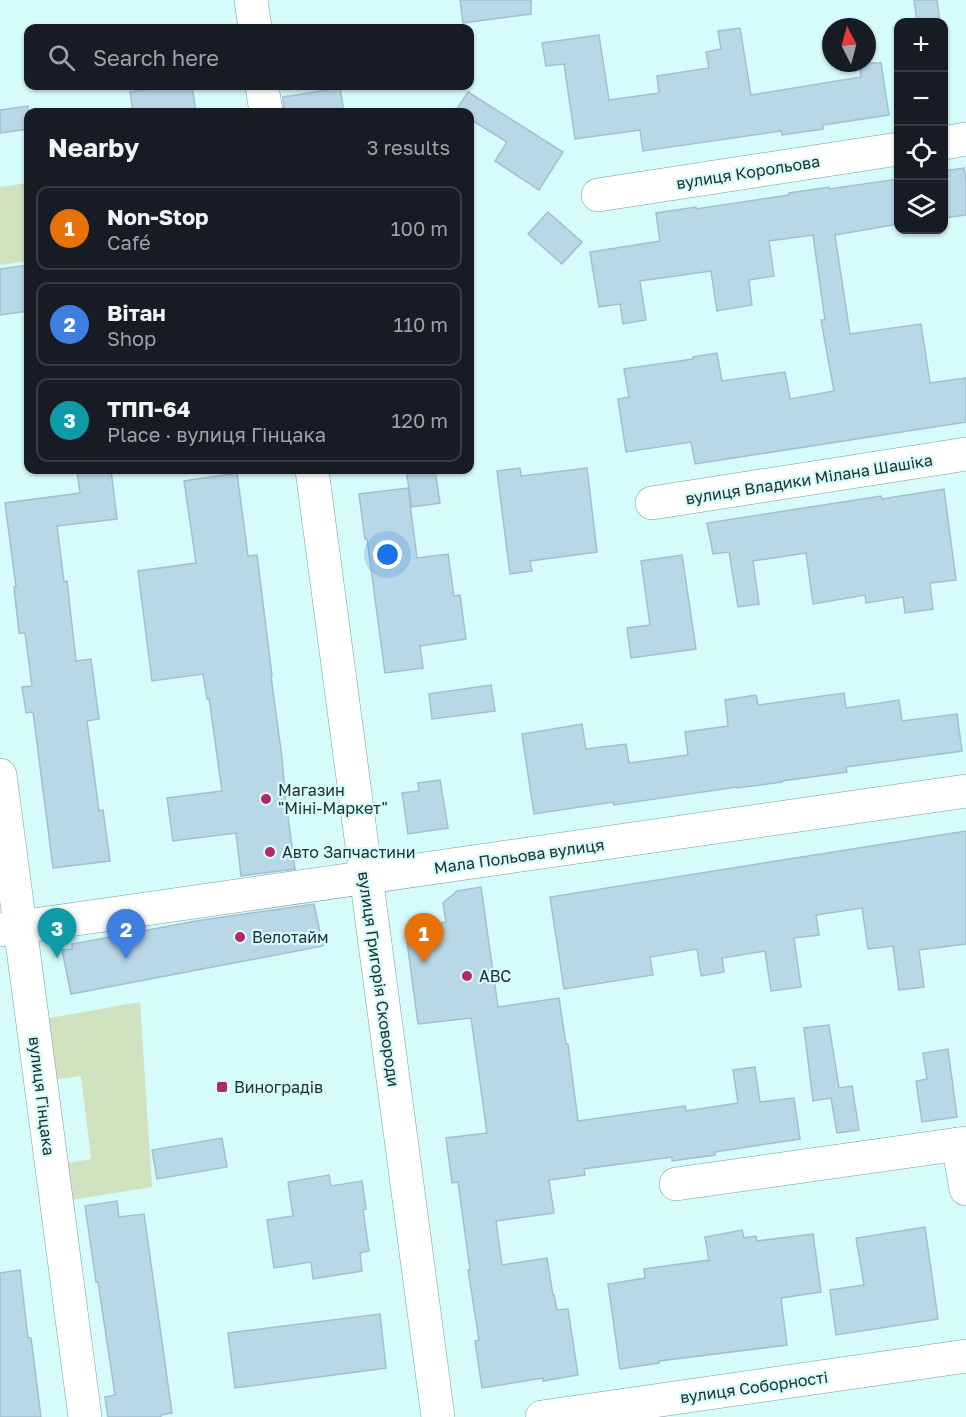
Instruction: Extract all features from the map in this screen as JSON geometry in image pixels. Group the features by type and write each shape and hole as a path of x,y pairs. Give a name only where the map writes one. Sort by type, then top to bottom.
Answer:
{"street":[{"path":"251,0 254,24"},
{"path":"263,90 265,108"},
{"path":"948,142 966,139"},
{"name":"вулиця Корольова","path":"598,195 894,150"},
{"name":"вулиця Владики Мілана Шашіка","path":"652,503 966,454"},
{"name":"вулиця Григорія Сковороди","path":"313,474 438,1417"},
{"name":"вулиця Гінцака","path":"0,775 10,928 85,1417"},
{"name":"Мала Польова вулиця","path":"10,928 966,791"},
{"path":"676,1184 962,1143 966,1189"},
{"name":"вулиця Соборності","path":"542,1417 966,1356"}],"green space":[{"path":"24,184 24,262 0,265 0,187"},
{"path":"140,1002 152,1187 66,1201 62,1164 91,1159 81,1076 52,1080 44,1019"}],"building":[{"path":"460,0 531,0 531,14 463,23"},
{"path":"914,0 937,0 939,18 916,18"},
{"path":"740,28 751,95 861,77 860,72 876,72 876,63 881,63 889,115 823,125 823,129 782,135 781,131 643,151 640,130 575,139 564,64 546,66 542,43 599,35 609,100 659,93 657,76 709,68 706,52 721,49 718,31"},
{"path":"193,90 195,108 132,108 130,92"},
{"path":"340,90 343,108 284,108 283,97"},
{"path":"468,92 563,152 539,190 495,161 507,142 474,121 474,108 457,108"},
{"path":"28,106 24,108 24,130 0,133 0,110"},
{"path":"964,168 966,215 948,217 948,170"},
{"path":"894,180 894,225 835,235 850,334 921,324 930,383 966,378 966,422 695,464 691,442 626,452 618,399 629,397 624,369 693,359 693,357 717,353 722,381 785,372 790,399 834,391 821,320 825,320 813,235 769,241 774,276 749,280 752,305 717,311 711,271 640,281 646,320 623,324 620,304 599,307 590,252 660,241 656,213 696,207 696,209 829,187 829,189"},
{"path":"548,212 582,242 562,264 528,234"},
{"path":"24,266 24,312 0,315 0,269"},
{"path":"520,468 521,476 587,468 597,552 530,561 532,571 510,574 497,471"},
{"path":"77,474 111,474 117,519 57,526 64,582 67,581 76,661 91,659 99,719 87,721 99,811 103,810 110,861 53,868 33,712 26,713 22,687 32,686 25,633 19,633 14,587 16,587 5,503 80,493"},
{"path":"237,474 248,556 257,555 295,869 241,876 236,833 173,841 167,798 222,791 209,698 207,699 203,674 152,681 138,571 196,563 184,481"},
{"path":"407,474 436,474 440,503 412,507"},
{"path":"408,488 417,558 448,554 454,596 460,595 466,639 420,646 423,668 385,673 359,494"},
{"path":"944,489 956,580 930,583 933,609 905,613 903,597 866,603 865,595 813,604 806,553 753,561 759,604 738,607 729,552 713,554 707,523 881,496 882,499"},
{"path":"682,555 696,649 631,658 627,628 650,625 641,561"},
{"path":"491,685 495,711 432,719 429,694"},
{"path":"844,693 846,708 899,700 902,721 957,714 962,751 846,767 847,772 782,782 534,814 522,734 582,724 586,749 626,744 629,763 688,755 685,732 728,726 725,700 756,695 758,705"},
{"path":"440,780 448,828 408,834 402,793 419,791 418,783"},
{"path":"966,831 966,944 919,950 924,987 899,990 893,946 868,949 862,908 816,915 819,935 794,938 801,987 771,991 765,951 722,958 724,972 701,976 697,949 650,957 653,975 564,989 550,897"},
{"path":"481,887 498,1007 559,998 566,1044 568,1044 578,1121 685,1106 686,1111 738,1103 733,1070 755,1067 760,1102 794,1098 800,1139 672,1161 672,1157 584,1169 585,1175 549,1180 554,1213 496,1221 502,1265 547,1258 557,1310 568,1309 578,1375 482,1388 475,1341 479,1340 458,1182 452,1183 446,1138 487,1133 471,1018 418,1024 407,941 436,938 434,924 446,922 443,903 457,891"},
{"name":"Велотайм","path":"314,904 323,946 71,994 62,950 72,949 72,944 196,921"},
{"path":"829,1025 839,1088 852,1086 859,1130 837,1133 831,1098 813,1101 804,1028"},
{"path":"948,1049 957,1117 922,1122 916,1081 927,1079 923,1053"},
{"path":"222,1138 227,1167 157,1179 152,1150"},
{"path":"329,1175 331,1186 362,1181 366,1209 363,1210 369,1251 360,1253 362,1271 313,1279 311,1262 274,1268 267,1220 293,1216 288,1182"},
{"path":"117,1201 119,1217 144,1214 172,1413 161,1415 161,1417 108,1417 105,1397 115,1395 85,1206"},
{"path":"925,1227 938,1319 836,1335 830,1290 864,1285 856,1238"},
{"path":"742,1230 744,1238 756,1236 757,1241 813,1234 821,1292 781,1298 787,1345 659,1361 659,1363 620,1369 608,1284 645,1278 644,1269 709,1260 705,1237"},
{"path":"20,1270 41,1417 0,1417 0,1273"},
{"path":"380,1314 386,1368 235,1388 228,1333"}],"place":[{"name":"Магазин \"Міні-Маркет\"","path":"266,799"},
{"name":"Авто Запчастини","path":"270,852"},
{"name":"Велотайм","path":"240,937"},
{"name":"ТПП-64","path":"57,958"},
{"name":"Вітан","path":"126,959"},
{"name":"Non-Stop","path":"424,963"},
{"name":"ABC","path":"467,976"},
{"name":"Виноградів","path":"222,1087"}]}
